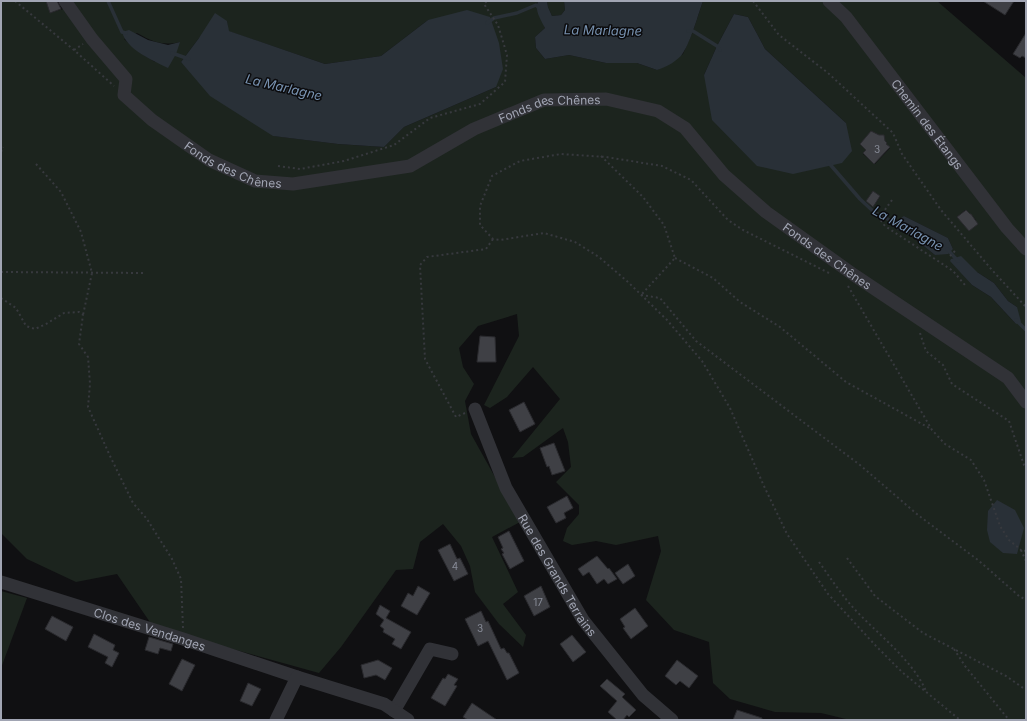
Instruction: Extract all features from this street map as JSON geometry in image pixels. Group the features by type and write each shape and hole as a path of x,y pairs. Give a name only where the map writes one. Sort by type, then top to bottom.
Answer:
{"street":[{"path":"65,1 92,39 126,79 124,95"},
{"name":"Chemin des Étangs","path":"829,1 846,17 1007,228 1026,249"},
{"name":"Fonds des Chênes","path":"124,95 152,120 209,160 255,181 293,184 410,166 474,129 544,100 606,98 658,111 685,128 724,174 766,212 854,275 1008,378 1026,402"},
{"name":"Rue des Grands Terrains","path":"475,409 506,488 583,620 643,695 672,720"},
{"name":"Clos des Vendanges","path":"1,582 384,704 408,720"},
{"path":"394,711 430,649 452,654"},
{"path":"276,720 297,677"}],"path":[{"path":"15,1 74,50 124,95"},
{"path":"278,166 300,168 344,161 394,145 430,118 480,104 505,82 507,55 497,24 484,4 487,1"},
{"path":"753,1 779,35 828,73 893,133 902,154 941,210 1026,308"},
{"path":"1,152 3,147"},
{"path":"832,274 743,230 728,220 691,180 662,166 601,156 561,154 520,161 492,176 480,206 480,225 493,239 500,240 544,233 574,242 599,257 667,320 702,361 730,408 763,484 787,534 828,594 902,672 960,720"},
{"path":"601,156 643,197 664,225 675,258 713,278 740,302 780,327 846,382 932,430"},
{"path":"36,164 61,192 81,232 92,273 83,315 79,344 88,357 90,384 88,407 133,503 147,520 172,559 181,579 183,639"},
{"path":"892,200 879,218 885,226 953,270 965,285"},
{"path":"475,409 456,417 425,359 420,265 427,257 486,249 493,239"},
{"path":"950,256 955,251"},
{"path":"641,295 675,258"},
{"path":"1,272 146,273"},
{"path":"854,275 846,281 932,430 945,444 971,460 984,480 1000,526 1009,540 1026,552"},
{"path":"641,295 660,298 696,340 860,465 918,515 978,560 1019,596 1026,600"},
{"path":"1,298 16,308 26,326 35,329 64,313 80,312 83,315"},
{"path":"913,315 926,351 943,365 952,384 1009,421 1026,467"},
{"path":"1022,550 1026,561"},
{"path":"847,558 875,596 923,633 1006,676 1026,690"},
{"path":"819,562 850,604 921,679 927,692"},
{"path":"953,648 965,666 1009,720"}],"shaded area":[{"path":"1,1 46,1 50,13 63,9 60,1 538,1 536,5 545,28 535,37 536,48 545,59 569,55 606,63 637,63 657,70 683,54 693,31 703,1 937,1 1026,78 1026,720 850,720 821,713 775,712 730,699 713,683 709,642 674,630 646,600 661,551 658,536 616,545 596,541 572,545 563,541 567,528 579,514 579,505 556,482 571,467 568,442 563,428 523,457 512,458 560,399 533,367 507,397 490,408 484,405 519,336 517,314 478,326 459,348 463,367 474,384 465,401 471,434 520,522 492,537 518,592 503,604 526,635 523,647 499,624 475,592 470,566 461,546 443,524 420,542 413,569 396,570 341,647 319,673 229,648 156,631 117,574 76,582 27,559 1,533","holes":["734,14 748,17 765,49 846,123 704,75","428,20 496,87 404,127 384,147 338,144 274,136 181,62 199,38 227,21 228,31 325,64 381,56","137,33 158,42 168,44 180,42 155,62 139,52 124,39","871,131 879,135 884,135 886,144 890,148 875,164 863,154 866,150 860,144","873,191 880,197 873,207 866,201","965,210 971,214 976,221 957,217","904,216 948,238 953,249 935,255 911,236 898,230","977,272 994,283 1008,301 1017,307 1016,324 991,297 972,285 963,274"]},
{"path":"547,1 564,1 565,10 561,15 552,16"},
{"path":"1,591 27,598 1,668"}],"water":[{"path":"538,1 547,1 552,16 561,15 565,10 564,1 703,1 692,35 683,53 672,63 657,70 637,63 606,63 569,55 545,59 536,48 535,37 545,28 537,11"},
{"path":"467,10 490,17 499,43 503,69 496,87 404,127 384,147 338,144 273,136 210,96 181,62 215,13 227,21 229,31 325,64 381,56 428,20"},
{"path":"734,14 748,17 765,49 846,123 852,151 842,163 793,174 757,166 712,120 704,75"},
{"path":"129,30 148,40 168,45 180,42 176,54 168,68 141,54 129,44 122,32"},
{"path":"904,216 948,238 953,249 948,254 935,255 911,236 898,230 891,224"},
{"path":"961,256 977,272 994,283 1008,301 1017,307 1021,322 1016,324 991,297 972,285 950,261 951,259"},
{"path":"997,500 1015,510 1024,528 1017,554 1003,553 990,542 987,530 988,511"}],"building":[{"path":"46,1 57,1 61,9 50,13"},
{"path":"983,1 1014,1 1005,15"},
{"path":"1026,33 1026,58 1022,56 1020,58 1013,54"},
{"path":"871,131 879,135 884,135 886,144 890,147 874,164 863,153 866,150 860,144"},
{"path":"873,191 880,196 873,207 866,201"},
{"path":"966,210 978,224 969,231 957,217"},
{"path":"480,336 495,337 496,362 477,362"},
{"path":"524,402 535,424 520,432 509,410"},
{"path":"554,443 565,471 552,475 549,466 547,467 540,448"},
{"path":"567,496 573,508 564,513 566,518 556,523 547,507"},
{"path":"509,531 524,561 510,569 502,554 504,553 501,549 503,548 498,537"},
{"path":"450,544 457,559 460,558 468,574 454,581 438,550"},
{"path":"597,556 617,579 608,584 604,579 597,584 589,572 583,576 578,569"},
{"path":"628,564 635,576 623,584 615,573"},
{"path":"418,586 430,593 417,615 401,606 408,593 413,596"},
{"path":"541,586 550,607 534,616 524,596"},
{"path":"380,605 390,611 386,618 411,632 401,649 392,644 395,639 383,632 384,629 380,626 384,620 376,614"},
{"path":"635,608 648,626 631,639 623,628 625,627 620,619"},
{"path":"481,611 486,622 488,621 501,649 504,648 507,653 509,653 519,673 507,680 488,641 478,646 465,619"},
{"path":"52,616 73,627 66,641 45,629"},
{"path":"94,634 115,645 113,650 119,653 112,667 105,663 108,657 88,647"},
{"path":"572,635 586,652 573,662 560,644"},
{"path":"149,637 173,644 171,651 160,648 158,654 145,650"},
{"path":"182,659 195,665 182,691 169,684"},
{"path":"378,660 392,668 385,680 376,675 364,678 361,665"},
{"path":"677,660 698,676 689,688 680,681 676,685 665,676"},
{"path":"448,674 458,679 454,685 457,686 445,706 431,698 443,678 445,679"},
{"path":"607,679 625,694 622,697 636,710 629,717 627,715 623,720 617,720 608,712 617,701 600,686"},
{"path":"248,683 261,689 252,706 240,701"},
{"path":"472,703 497,720 468,720 463,717"},
{"path":"737,710 762,718 762,720 733,720"}],"waterway":[{"name":"La Marlagne","path":"108,1 122,32 126,33"},
{"name":"La Marlagne","path":"487,23 494,18 517,13 536,5 539,8"},
{"name":"La Marlagne","path":"688,31 693,31 717,46 720,50"},
{"name":"La Marlagne","path":"172,53 189,59"},
{"name":"La Marlagne","path":"828,162 860,199 874,212 897,224"},
{"name":"La Marlagne","path":"947,249 958,261"},
{"name":"La Marlagne","path":"1016,320 1026,330"}]}
